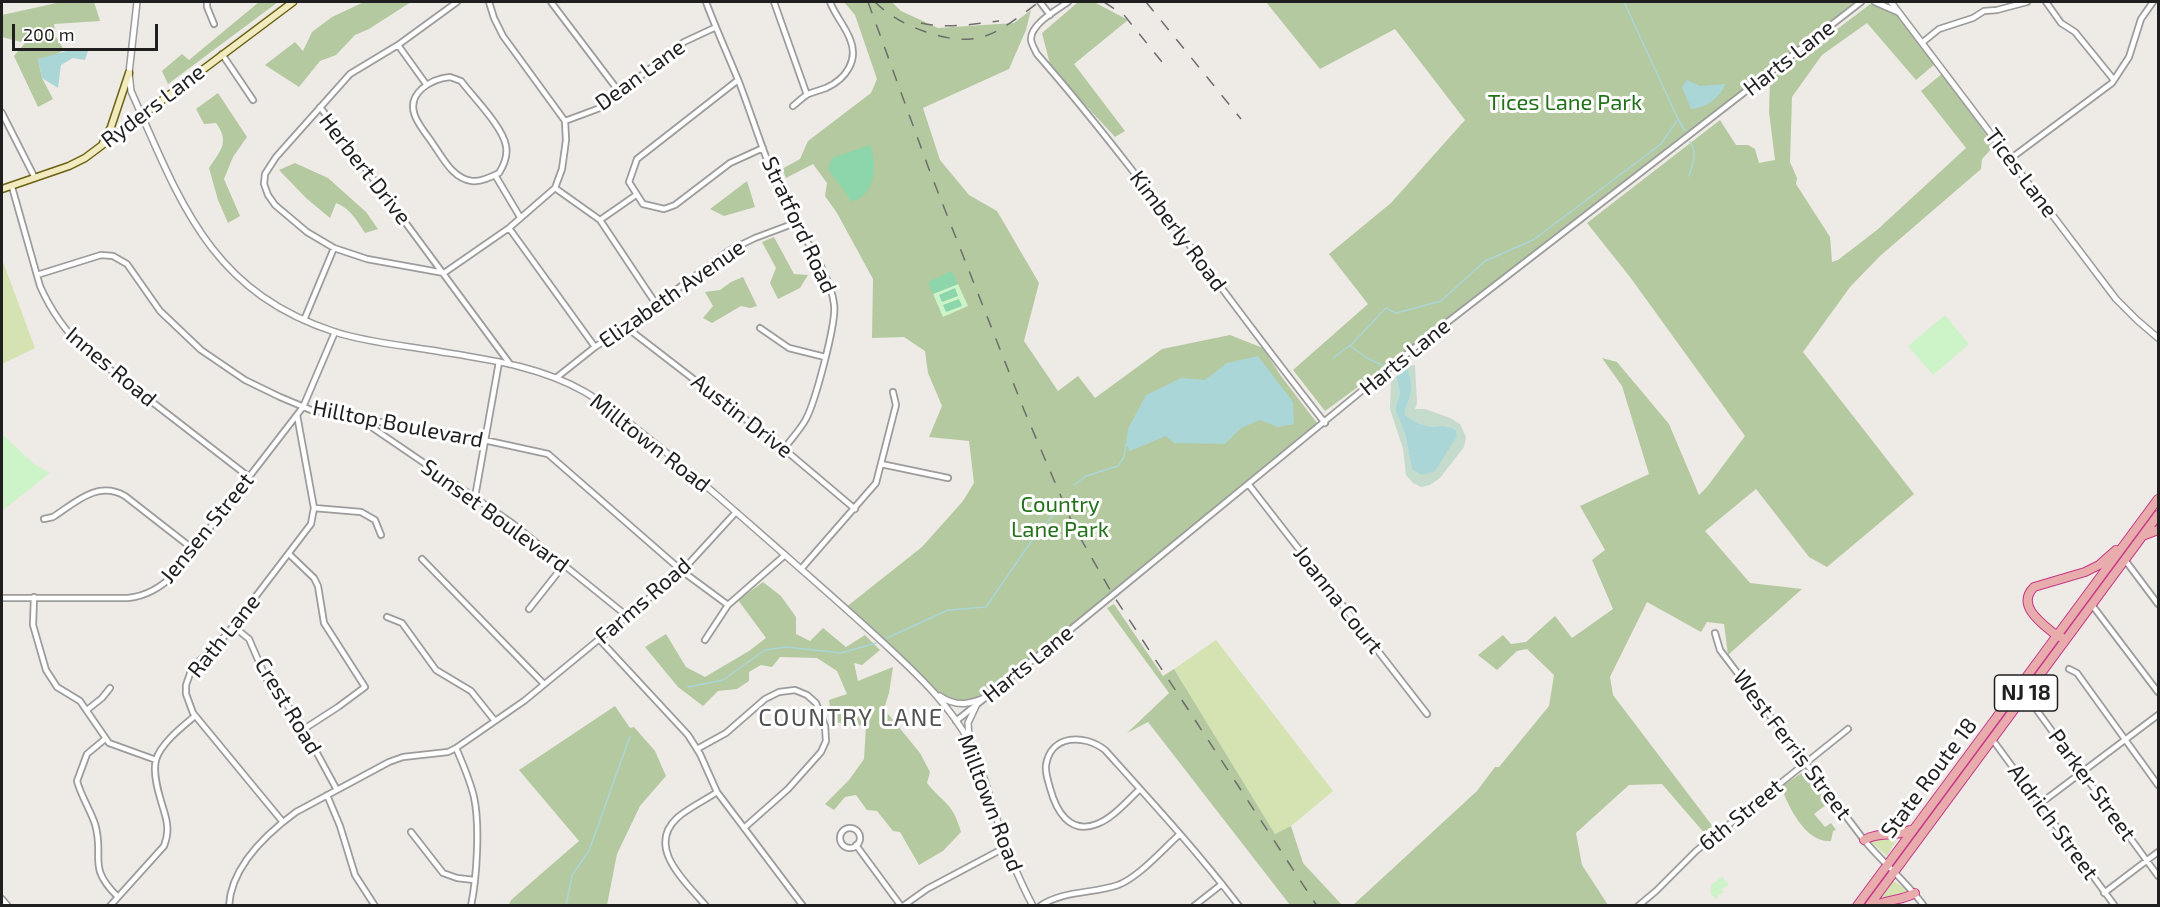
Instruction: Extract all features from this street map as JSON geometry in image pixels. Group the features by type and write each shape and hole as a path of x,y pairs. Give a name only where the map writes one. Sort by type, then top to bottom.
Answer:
{"highway":[{"name":"State Route 18","path":"1871,906 1914,827 2158,500"},
{"name":"State Route 18","path":"1857,906 1890,868 1992,738 2158,515"},
{"path":"2144,535 2158,530"},
{"path":"2068,638 2057,636 2028,608 2029,592 2034,587 2085,572 2099,565 2126,542"},
{"path":"1864,840 1875,835 1898,836 1914,827"},
{"path":"1871,906 1880,902 1907,898 1915,893"}],"main road":[{"name":"Ryders Lane","path":"2,189 69,166 85,158 292,2"},
{"path":"101,146 111,127 129,73"}],"street":[{"name":"Milltown Road","path":"138,2 129,73 130,91 185,209 202,237 231,271 248,286 280,307 304,320 335,332 376,342 510,364 556,378 585,393 626,420 801,569 933,691 971,744 1006,847 1033,906"},
{"path":"207,2 207,8 214,24"},
{"path":"320,107 350,74 398,45 457,2"},
{"path":"444,273 508,228 555,188 562,169 566,140 565,121 503,36 489,2"},
{"path":"551,2 620,93"},
{"name":"Stratford Road","path":"706,2 714,28 738,80 776,184 828,281 832,293 835,312 825,357 806,418 784,449"},
{"path":"774,2 807,95"},
{"path":"793,106 807,95 838,81 846,74 851,64 853,53 850,38 834,14 830,2"},
{"path":"1040,2 1050,15 1068,2"},
{"name":"Harts Lane","path":"956,721 1465,308 1861,2"},
{"path":"1875,2 1901,14"},
{"name":"Tices Lane","path":"1891,2 2116,299 2158,338"},
{"path":"1923,42 1939,29 1973,18 1984,11 2027,2"},
{"path":"2046,2 2061,23 2075,32 2114,80"},
{"path":"2010,159 2114,80 2126,62 2141,19 2153,2"},
{"name":"Kimberly Road","path":"1050,15 1037,26 1031,39 1038,54 1158,202 1254,333 1325,423"},
{"name":"Dean Lane","path":"565,121 600,108 684,42 714,28"},
{"path":"398,45 426,84"},
{"path":"222,54 253,100"},
{"path":"440,78 456,79 465,86 488,115 506,144 506,160 499,173 473,182 447,166 416,117 414,104 426,84 440,78"},
{"path":"738,80 637,159 630,182 643,204 664,209 675,205 730,163 763,148"},
{"name":"Herbert Drive","path":"444,273 367,259 334,248 307,232 275,205 264,184 265,174 276,157 320,107 444,273 510,364"},
{"path":"2,113 35,178"},
{"path":"495,175 520,217"},
{"name":"Innes Road","path":"12,187 36,274 46,300 74,340 249,477"},
{"path":"555,188 600,220 656,304"},
{"path":"600,220 636,195"},
{"name":"Elizabeth Avenue","path":"556,378 595,347 626,327 730,250 795,223"},
{"path":"508,228 595,347"},
{"path":"304,320 334,248"},
{"name":"Hilltop Boulevard","path":"36,274 101,255 118,258 127,264 160,311 201,350 245,380 303,407 548,454 682,570 728,605"},
{"name":"Austin Drive","path":"626,327 784,449 855,509"},
{"path":"760,328 789,348 825,357"},
{"name":"Jensen Street","path":"2,598 128,598 141,596 165,583 303,407 335,332"},
{"path":"475,497 499,362"},
{"path":"801,569 876,483 896,405 893,392"},
{"path":"297,415 314,508 361,512 375,520 381,535"},
{"name":"Sunset Boulevard","path":"360,419 512,524 627,616"},
{"path":"389,439 395,425"},
{"path":"881,464 948,478"},
{"name":"Joanna Court","path":"1249,485 1427,714"},
{"path":"44,519 53,518 95,491 112,490 126,497 193,549"},
{"name":"Rath Lane","path":"156,760 170,738 195,716 186,694 192,668 233,626 289,554 310,524 314,508"},
{"name":"Farms Road","path":"456,748 524,701 682,570 736,512"},
{"path":"289,554 314,578 318,586 324,622 365,687 304,729"},
{"path":"705,640 728,605 785,555"},
{"path":"422,559 544,684"},
{"path":"2125,560 2158,604"},
{"path":"529,609 563,566"},
{"path":"34,597 33,625 46,670 57,687 80,701 105,739 116,747 156,760 157,784 168,824 167,839 162,850 110,906"},
{"path":"2092,605 2158,692"},
{"path":"387,617 402,623 436,670 471,691 495,721"},
{"name":"Crest Road","path":"233,626 249,639 266,678 304,729 337,790"},
{"name":"West Ferris Street","path":"1715,633 1720,650 1864,840 1915,893 1924,906"},
{"path":"599,639 688,735 717,792 803,906"},
{"path":"2069,669 2077,673 2158,785"},
{"path":"87,710 110,688"},
{"path":"697,749 726,733 765,699 779,692 795,690 807,695 816,703 825,726 825,741 821,752 788,789 744,828"},
{"path":"933,691 947,701 959,705 972,703 988,696"},
{"name":"Parker Street","path":"2025,694 2158,876"},
{"path":"971,744 967,728 969,717 976,706"},
{"path":"2041,803 2084,773 2158,715"},
{"path":"195,716 282,821"},
{"name":"6th Street","path":"1638,906 1696,851 1848,729"},
{"name":"Aldrich Street","path":"1992,738 2115,906"},
{"path":"105,739 90,750 83,761 77,781 95,826 100,875 118,897"},
{"path":"1140,789 1105,820 1089,826 1074,825 1062,817 1054,804 1046,773 1048,759 1058,746 1070,739 1092,741 1105,750 1140,789 1180,834 1239,906"},
{"path":"229,906 233,883 240,868 282,821 327,795 403,757 448,752 456,748 470,783 476,806 471,906"},
{"path":"706,906 670,863 665,848 666,835 676,819 717,792"},
{"path":"327,795 340,826 355,875 375,906"},
{"path":"853,829 858,833 859,839 856,845 851,847 843,844 841,835 844,830 853,829"},
{"path":"411,832 443,873 474,880"},
{"path":"1040,906 1062,896 1119,885 1131,878 1180,834"},
{"path":"856,845 902,906 927,889 1006,847"},
{"path":"2104,893 2158,852"},
{"path":"1194,906 1222,884"},
{"path":"2,899 8,906"}],"green space":[{"path":"61,2 94,2 100,21 54,24 56,37 64,50 52,57 38,59 42,78 53,99 38,107 14,56 25,43 2,37 2,15"},
{"path":"259,2 278,2 168,84 162,71 182,54 189,60"},
{"path":"364,2 411,2 369,29 355,35 336,55 320,61 299,87 265,65 295,42 303,51 312,32 332,17"},
{"name":"Country Lane Park","path":"844,2 892,2 901,11 938,28 1014,23 1031,10 1026,30 1009,69 923,108 940,160 969,195 997,211 1039,283 1024,341 1058,391 1078,376 1095,398 1162,349 1230,335 1263,348 1317,423 989,696 967,703 947,699 933,691 845,608 922,547 963,501 974,483 969,441 929,437 942,406 928,373 925,351 904,337 872,338 873,279 837,213 825,196 827,183 813,164 786,178 782,169 800,159 808,141 871,93 877,79 855,15"},
{"path":"1094,2 1128,20 1074,64 1125,131 1115,137 1051,68 1042,33 1077,3"},
{"name":"Tices Lane Park","path":"1266,2 1861,2 1527,261 1520,269 1325,411 1293,370 1368,304 1329,254 1391,203 1465,120 1395,29 1320,69"},
{"path":"1873,2 1888,2 1936,63 1916,80 1867,23 1822,55 1792,97 1790,162 1797,178 1796,184 1830,237 1832,262 1838,260 1877,230 1966,148 1921,91 1943,73 1994,146 1982,159 1981,169 1880,256 1850,287 1803,352 1914,494 1827,567 1809,557 1756,489 1705,531 1750,583 1802,589 1728,655 1724,624 1707,622 1701,632 1647,602 1610,677 1613,695 1714,828 1706,835 1662,784 1629,785 1576,833 1582,865 1608,905 1352,906 1477,791 1549,706 1554,675 1527,649 1517,651 1497,670 1478,655 1503,635 1511,644 1526,642 1555,616 1572,638 1613,609 1592,560 1605,550 1580,506 1649,474 1622,386 1602,358 1617,362 1669,424 1699,495 1745,436 1630,277 1587,223 1720,120 1736,145 1748,145 1755,149 1759,163 1775,160 1769,112 1770,80"},
{"path":"218,93 247,137 233,157 224,179 240,216 228,223 218,200 209,168 220,151 222,136 216,123 204,124 196,109"},
{"path":"870,145 874,162 873,178 866,192 852,202 828,169 832,158"},
{"path":"295,163 328,178 366,212 378,229 365,233 349,212 336,203 330,218 306,198 279,170"},
{"path":"747,181 755,207 724,216 710,209"},
{"path":"774,237 794,274 808,275 800,288 778,299 770,283 776,268 762,242"},
{"path":"2,259 35,348 2,364"},
{"path":"952,271 958,284 933,294 928,282"},
{"path":"743,277 757,306 750,308 741,306 712,323 703,318 713,306 705,292 720,290"},
{"path":"958,284 968,306 943,317 933,294"},
{"path":"955,288 958,296 942,302 939,295"},
{"path":"959,299 962,306 946,312 943,305"},
{"path":"1945,315 1969,344 1933,375 1908,346"},
{"path":"1415,365 1417,403 1415,409 1425,409 1450,418 1460,424 1466,437 1464,447 1440,478 1430,485 1421,487 1413,483 1406,475 1403,449 1390,409 1391,378 1396,377 1400,393 1395,409 1405,434 1412,468 1457,436 1456,430 1452,428 1424,425 1405,415 1411,389 1407,366"},
{"path":"2,434 34,464 50,473 2,511"},
{"path":"763,582 781,596 796,617 796,634 810,641 823,628 846,647 865,635 880,650 862,665 854,663 858,681 893,667 884,709 920,753 930,772 927,783 951,809 961,832 943,851 919,865 900,832 893,831 877,811 867,810 856,795 845,797 834,810 825,804 849,780 864,759 866,726 832,722 829,700 847,694 837,671 817,658 780,657 772,667 761,665 749,672 749,681 737,689 718,691 703,706 678,687 645,647 666,634 686,667 705,677 766,638 738,600"},
{"path":"1114,604 1163,676 1174,669 1275,834 1291,826 1303,863 1342,905 1290,905 1148,722 1127,733 1169,693 1107,608"},
{"path":"1216,640 1333,791 1291,826 1275,834 1174,669"},
{"path":"615,706 630,728 634,727 655,751 666,776 640,806 617,854 607,905 509,905 511,900 579,841 519,770"},
{"path":"1806,770 1831,801 1814,814 1825,827 1831,823 1836,830 1833,831 1831,841 1822,840 1806,830 1793,813 1781,787"},
{"path":"1898,837 1887,856 1870,841 1872,838"},
{"path":"1722,877 1729,885 1721,889 1724,893 1717,895 1716,899 1711,894 1711,885"},
{"path":"1892,880 1907,890 1906,894 1880,898"}],"water":[{"path":"77,48 88,51 85,60 73,58 61,65 58,88 42,78 38,59"},
{"path":"1687,80 1700,86 1726,84 1712,101 1691,109 1682,87"},
{"path":"1258,356 1293,402 1294,424 1278,427 1260,420 1241,428 1225,444 1174,443 1166,436 1130,451 1126,444 1128,429 1146,395 1181,378 1205,380 1227,363"},
{"path":"1407,366 1411,389 1405,415 1425,425 1452,428 1456,430 1457,436 1435,471 1422,475 1412,469 1405,434 1395,409 1400,393 1396,377"}],"waterway":[{"path":"1624,2 1685,131"},
{"path":"1384,366 1350,346 1386,308 1396,313 1441,301 1485,261 1533,240 1661,144 1678,119"},
{"path":"1689,176 1694,155 1690,142"},
{"path":"1333,358 1349,346"},
{"path":"1074,485 1086,476 1118,466 1124,457 1126,444"},
{"path":"887,638 948,610 986,607 1030,543 1055,513"},
{"path":"688,687 723,680 765,650 786,647 841,653 876,643"},
{"path":"566,906 572,875 589,851 630,736"}],"railway":[{"path":"868,2 930,172 1024,410 1074,527 1113,595 1317,906"},
{"path":"875,2 912,27 945,37 961,39 974,39 999,30 1039,2"},
{"path":"1104,2 1124,15 1162,62"},
{"path":"1146,2 1241,119"},
{"path":"921,23 950,26 999,21"}],"district":[{"name":"COUNTRY LANE","path":"851,718"}]}
